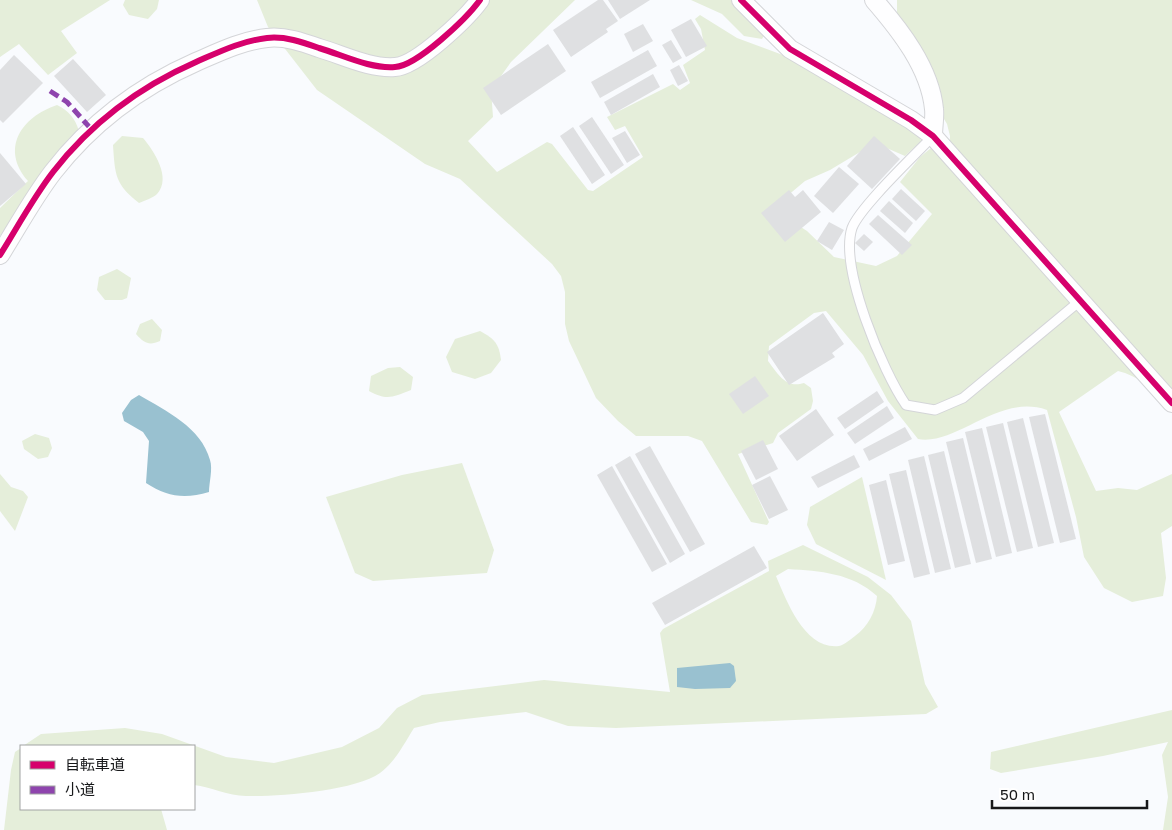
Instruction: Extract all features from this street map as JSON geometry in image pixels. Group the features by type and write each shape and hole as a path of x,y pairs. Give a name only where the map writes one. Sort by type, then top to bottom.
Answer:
{"street":[{"path":"0,255 52,173 74,148 130,97 168,74 236,44 269,38 291,39 375,66 397,68 419,58 436,45 480,0"},
{"path":"741,0 790,50 911,120 933,136 1172,403"},
{"path":"874,0 893,21 912,50 930,85 934,110 933,136"},
{"path":"893,0 893,21"}],"lane":[{"path":"933,136 866,208 853,227 850,242 851,264 864,314 894,387 906,405 935,410 962,398 1081,300"}],"green space":[{"path":"0,0 110,0 61,31 77,53 48,75 19,44 0,57"},
{"path":"125,0 159,0 157,9 148,19 129,15 123,5"},
{"path":"257,0 575,0 511,62 491,90 493,117 468,141 497,172 547,142 552,144 588,190 593,191 643,157 625,126 615,130 607,117 673,84 680,90 690,83 683,65 705,50 701,29 695,19 700,15 737,38 799,61 903,120 920,136 921,141 905,156 875,143 830,170 805,181 780,202 782,215 807,231 834,257 876,266 897,256 932,214 900,182 920,157 931,148 938,149 949,160 950,136 947,124 931,97 897,19 897,0 1172,0 1172,399 1132,376 1118,371 1059,412 1096,491 1118,488 1137,490 1172,474 1172,526 1161,533 1166,578 1163,596 1132,602 1104,588 1084,557 1076,517 1047,410 1029,407 1012,408 948,435 933,439 918,439 888,401 863,355 826,311 814,313 769,346 768,361 775,371 787,382 792,384 804,383 811,388 813,401 811,409 778,433 773,443 738,454 769,522 767,525 751,522 702,441 688,436 636,436 618,421 596,398 569,341 565,324 565,292 561,276 552,264 460,179 425,164 317,90 268,27"},
{"path":"691,0 732,0 765,34 762,39 744,36 722,14"},
{"path":"57,105 71,115 79,131 0,236 0,208 28,181 20,169 16,157 15,146 18,136 33,117"},
{"path":"122,136 143,138 160,165 163,180 161,188 157,194 139,203 125,190 116,172 113,145"},
{"path":"117,269 131,278 127,298 122,300 105,300 97,290 99,277"},
{"path":"152,319 162,330 160,341 150,343 144,341 136,334 140,324"},
{"path":"480,331 495,342 501,360 491,373 475,379 452,372 446,357 455,339"},
{"path":"400,367 413,377 411,390 390,397 381,396 369,391 371,376 388,368"},
{"path":"35,434 49,438 52,448 48,457 38,459 24,449 22,441"},
{"path":"462,463 494,550 487,573 373,581 355,573 326,497 402,475"},
{"path":"0,474 11,487 23,491 28,497 15,531 0,511"},
{"path":"862,477 886,580 816,544 807,525 810,507"},
{"path":"803,545 868,577 891,595 911,621 925,684 938,707 926,714 616,728 568,726 526,712 440,722 414,728 390,764 380,773 353,784 335,788 315,792 239,796 195,785 195,746 226,757 274,763 342,747 379,728 397,708 422,695 544,680 670,692 660,633 663,629 769,571 768,561","holes":["788,569 824,572 857,582 877,596 875,607 864,628 839,646 827,645 816,640 807,632 792,611 776,576"]},
{"path":"1172,710 1172,830 1163,830 1168,797 1162,755 1168,742 1103,756 1001,773 990,769 991,752"},
{"path":"125,728 162,734 193,745 24,745 41,734"},
{"path":"20,749 20,810 161,810 167,830 4,830 15,752"}],"water":[{"path":"139,395 181,421 199,438 211,464 209,492 192,496 169,494 146,483 149,441 143,432 124,421 122,413 131,400"},
{"path":"730,663 734,666 736,681 730,688 695,689 677,687 677,668"}],"building":[{"path":"598,0 603,0 618,21 606,29 608,32 571,57 553,30"},
{"path":"608,0 650,0 620,19"},
{"path":"691,19 707,46 686,57 671,30"},
{"path":"643,24 653,41 633,52 624,34"},
{"path":"671,40 682,58 673,63 662,45"},
{"path":"548,44 566,71 501,115 483,88"},
{"path":"648,50 657,66 600,98 591,82"},
{"path":"14,55 43,83 3,123 0,120 0,70"},
{"path":"73,59 106,95 87,112 54,76"},
{"path":"679,65 688,81 678,86 670,70"},
{"path":"653,74 660,87 611,115 604,102"},
{"path":"592,117 624,165 611,174 579,126"},
{"path":"573,127 605,175 592,184 560,136"},
{"path":"625,131 640,155 627,163 612,138"},
{"path":"874,136 900,159 872,189 847,166"},
{"path":"0,153 26,184 0,206"},
{"path":"839,167 859,184 833,213 814,196"},
{"path":"901,189 925,211 916,221 892,199"},
{"path":"789,190 795,197 803,190 821,212 785,242 761,213"},
{"path":"889,201 913,223 905,233 880,211"},
{"path":"878,215 912,245 902,255 869,224"},
{"path":"829,222 844,230 832,250 817,241"},
{"path":"864,234 873,242 864,251 855,243"},
{"path":"823,313 844,344 832,353 835,357 789,385 767,352"},
{"path":"755,376 769,396 743,414 729,394"},
{"path":"877,391 884,402 845,429 837,418"},
{"path":"887,406 894,418 855,444 847,433"},
{"path":"816,409 834,435 797,461 779,436"},
{"path":"1045,414 1076,539 1060,543 1029,417"},
{"path":"1023,418 1054,543 1038,547 1007,422"},
{"path":"1003,423 1033,548 1017,552 986,427"},
{"path":"905,427 912,439 869,461 863,449"},
{"path":"982,428 1012,553 996,557 965,432"},
{"path":"963,438 992,559 976,563 946,442"},
{"path":"763,440 778,469 756,480 741,451"},
{"path":"650,446 705,544 690,552 635,454"},
{"path":"944,451 971,564 955,568 928,455"},
{"path":"854,455 860,467 818,488 811,477"},
{"path":"630,456 685,554 670,563 615,465"},
{"path":"924,456 951,569 935,573 908,460"},
{"path":"612,466 667,564 652,572 597,475"},
{"path":"906,470 930,574 914,578 889,474"},
{"path":"770,476 788,510 769,519 752,485"},
{"path":"886,480 905,561 888,565 869,485"},
{"path":"754,546 767,568 665,625 652,603"}],"marked path":[{"path":"50,91 67,102 92,130"}],"cycle path":[{"path":"0,255 53,172 83,138 117,108 175,72 239,44 267,38 300,42 376,66 395,67 404,65 416,59 441,40 480,0"},
{"path":"741,0 790,49 911,120 933,136 1172,403"}]}
